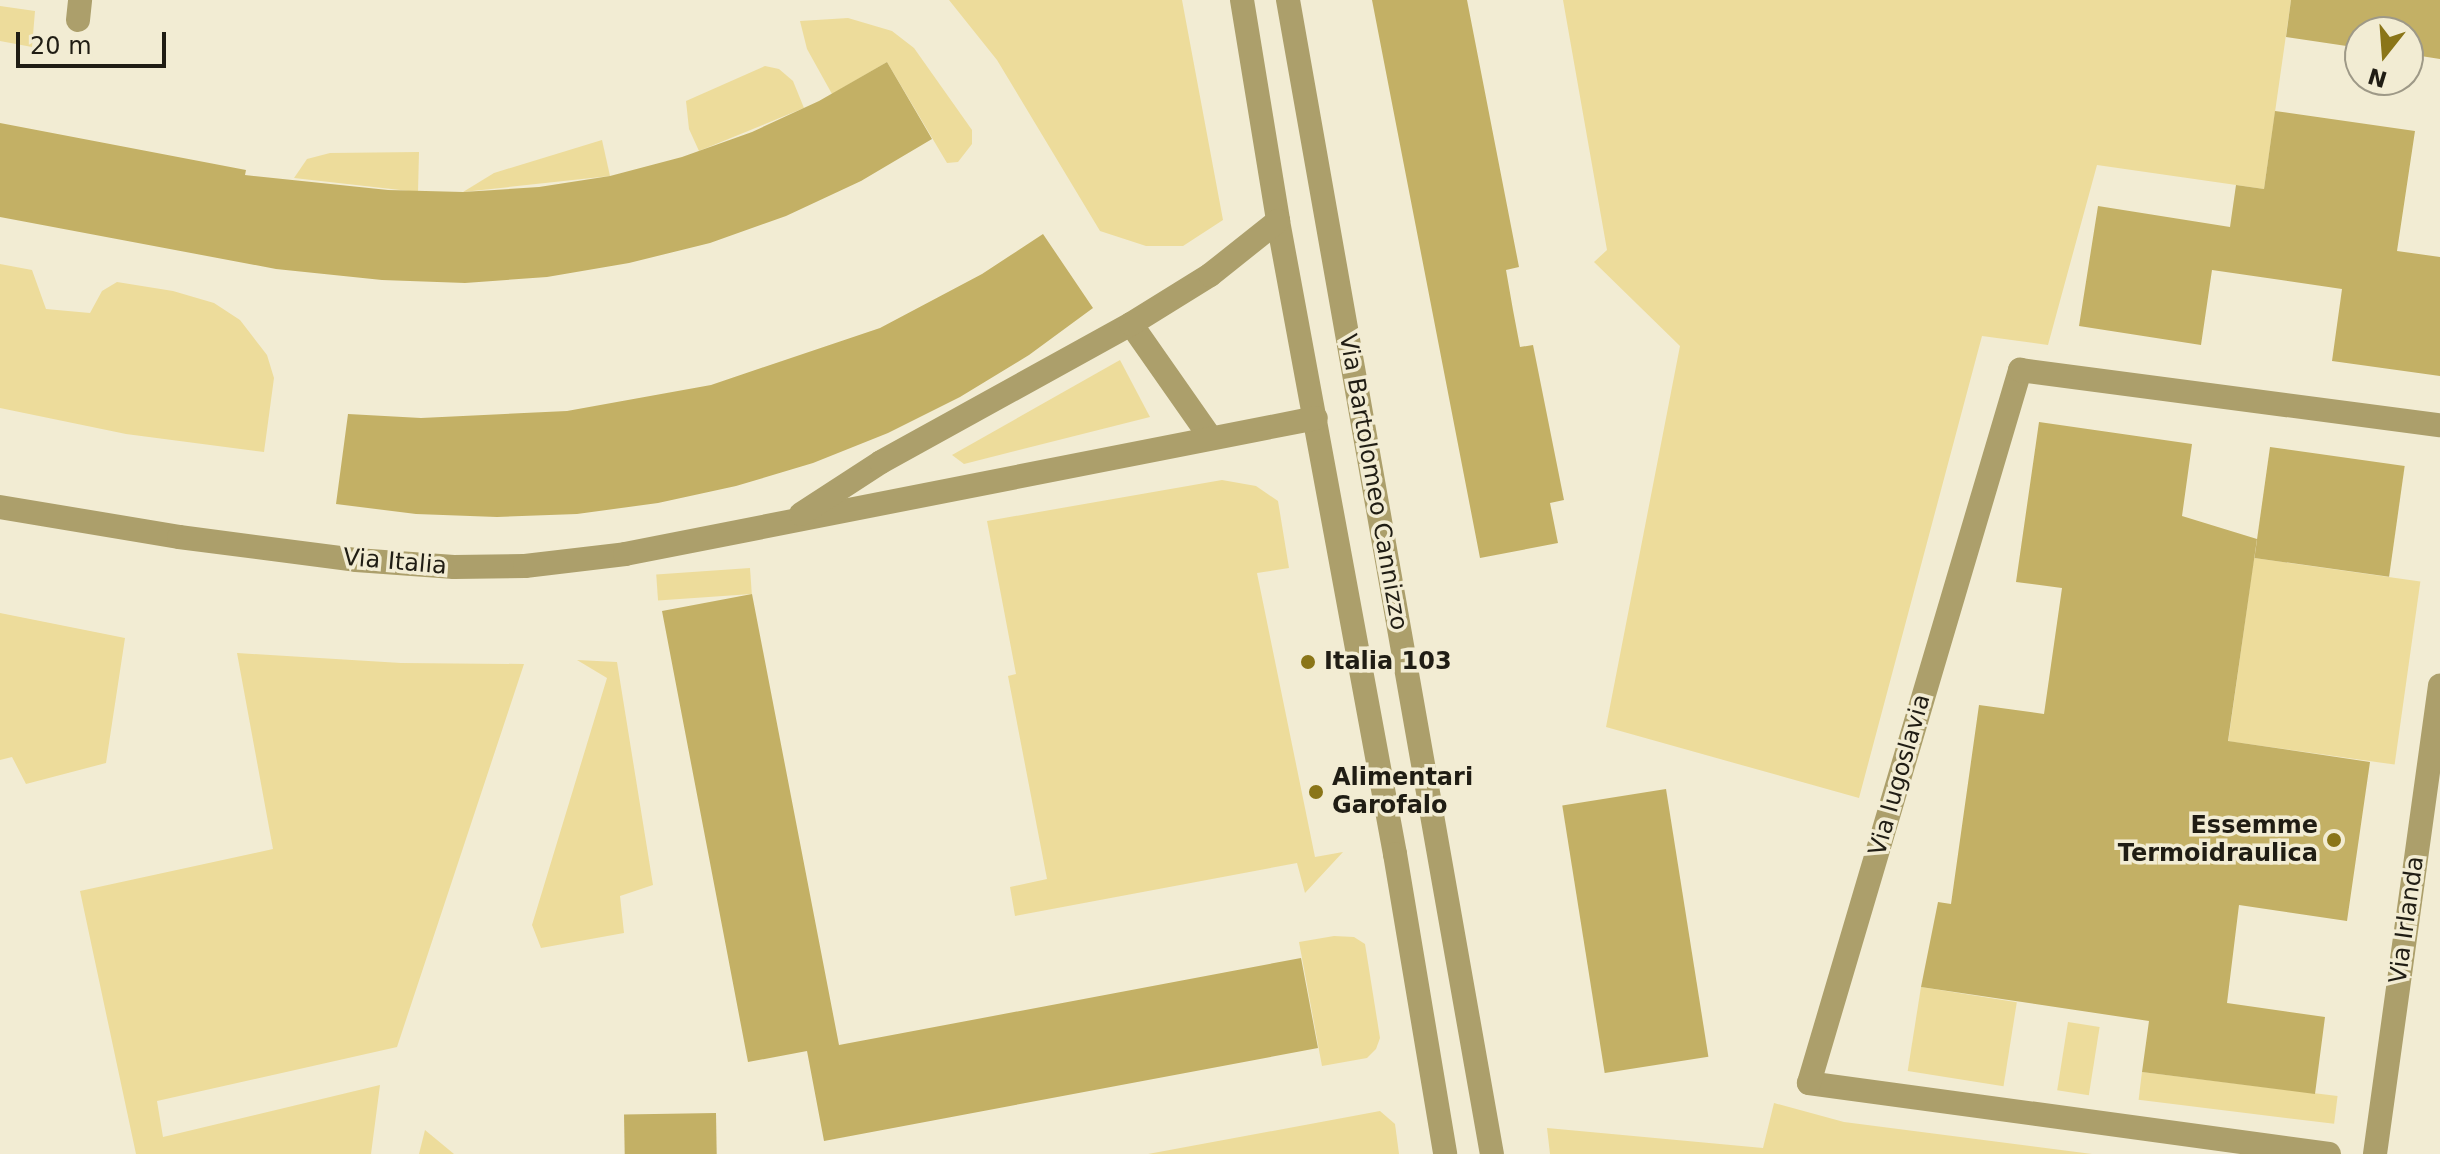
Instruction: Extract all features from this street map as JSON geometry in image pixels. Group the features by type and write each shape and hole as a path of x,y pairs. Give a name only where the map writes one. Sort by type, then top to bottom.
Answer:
{"street":[{"name":"Via Bartolomeo Cannizzo","path":"1242,0 1278,221 1402,892 1445,1154"},
{"name":"Via Bartolomeo Cannizzo","path":"1288,0 1492,1154"},
{"path":"790,521 881,462 1131,324 1210,275 1278,221"},
{"path":"1131,324 1210,437"},
{"name":"Via Iugoslavia","path":"2329,1154 1809,1083 2020,370 2440,425"},
{"name":"Via Italia","path":"0,507 179,537 356,560 454,567 525,566 625,554 1316,418"},
{"name":"Via Irlanda","path":"2375,1154 2440,685"}],"shaded area":[{"path":"949,0 1182,0 1223,220 1183,246 1146,246 1100,231 997,60"},
{"path":"1563,0 2291,0 2264,189 2097,165 2048,345 1982,336 1859,798 1606,727 1680,346 1594,262 1607,250"},
{"path":"0,6 35,11 32,47 0,41"},
{"path":"848,18 892,31 914,48 972,130 972,144 958,162 947,163 887,62 832,94 807,49 800,21"},
{"path":"765,66 779,69 793,81 804,108 699,151 689,129 686,101"},
{"path":"602,140 610,176 463,192 494,173"},
{"path":"419,152 418,192 294,178 307,159 330,153"},
{"path":"0,264 32,270 46,309 90,313 102,291 117,282 173,291 214,303 240,320 267,355 274,378 264,452 126,434 0,408"},
{"path":"1120,360 1150,417 964,464 952,455"},
{"path":"1222,480 1256,486 1278,501 1289,568 1257,573 1315,857 1343,852 1305,893 1297,863 1015,916 1010,887 1047,879 1008,676 1016,674 987,521"},
{"path":"2254,558 2420,581 2395,765 2228,741"},
{"path":"750,568 752,594 658,600 656,575"},
{"path":"0,613 125,638 106,763 26,784 12,757 0,760"},
{"path":"237,653 401,663 524,664 397,1047 157,1101 163,1137 380,1085 371,1154 136,1154 80,891 273,849"},
{"path":"577,660 617,662 653,885 620,896 624,933 541,948 532,925 607,678"},
{"path":"1334,936 1354,937 1365,944 1380,1038 1376,1049 1367,1058 1322,1066 1299,942"},
{"path":"1921,987 2017,1002 2004,1086 1908,1071"},
{"path":"2068,1022 2100,1027 2089,1095 2057,1090"},
{"path":"2142,1072 2338,1096 2334,1124 2139,1100"},
{"path":"1774,1103 1844,1122 2092,1154 1550,1154 1547,1128 1763,1148"},
{"path":"1380,1111 1395,1124 1399,1154 1148,1154"},
{"path":"425,1130 454,1154 419,1154"}],"building":[{"path":"1372,0 1467,0 1519,267 1506,270 1520,347 1533,345 1564,500 1550,503 1558,543 1480,558"},
{"path":"2291,0 2440,0 2440,59 2424,56 2424,16 2344,16 2344,46 2286,37"},
{"path":"887,62 932,139 861,181 786,216 710,243 629,263 547,277 465,283 382,280 276,269 0,217 0,123 246,170 245,175 388,190 463,192 539,187 610,176 682,157 752,132 819,101"},
{"path":"2275,111 2415,131 2397,251 2440,257 2440,376 2332,361 2342,289 2212,270 2201,345 2079,326 2098,206 2230,227 2236,185 2264,189"},
{"path":"1043,234 1093,308 1029,355 960,397 888,433 813,463 736,486 658,503 577,514 497,517 416,514 336,504 348,414 421,418 567,411 711,385 880,328 982,274"},
{"path":"2039,422 2192,444 2182,516 2257,539 2228,741 2370,762 2347,921 2239,905 2227,1003 2325,1017 2315,1094 2142,1072 2149,1021 1921,987 1938,902 1951,904 1979,705 2044,714 2062,588 2016,582"},
{"path":"2270,447 2405,466 2389,577 2254,558"},
{"path":"752,594 839,1045 1301,958 1318,1048 824,1141 807,1051 748,1062 662,611"},
{"path":"1666,789 1708,1057 1605,1073 1562,805"},
{"path":"716,1113 717,1154 625,1154 624,1115"}],"place":[{"name":"Italia 103","path":"1308,662"},
{"name":"Alimentari Garofalo","path":"1316,792"},
{"name":"Essemme Termoidraulica","path":"2334,840"}]}
